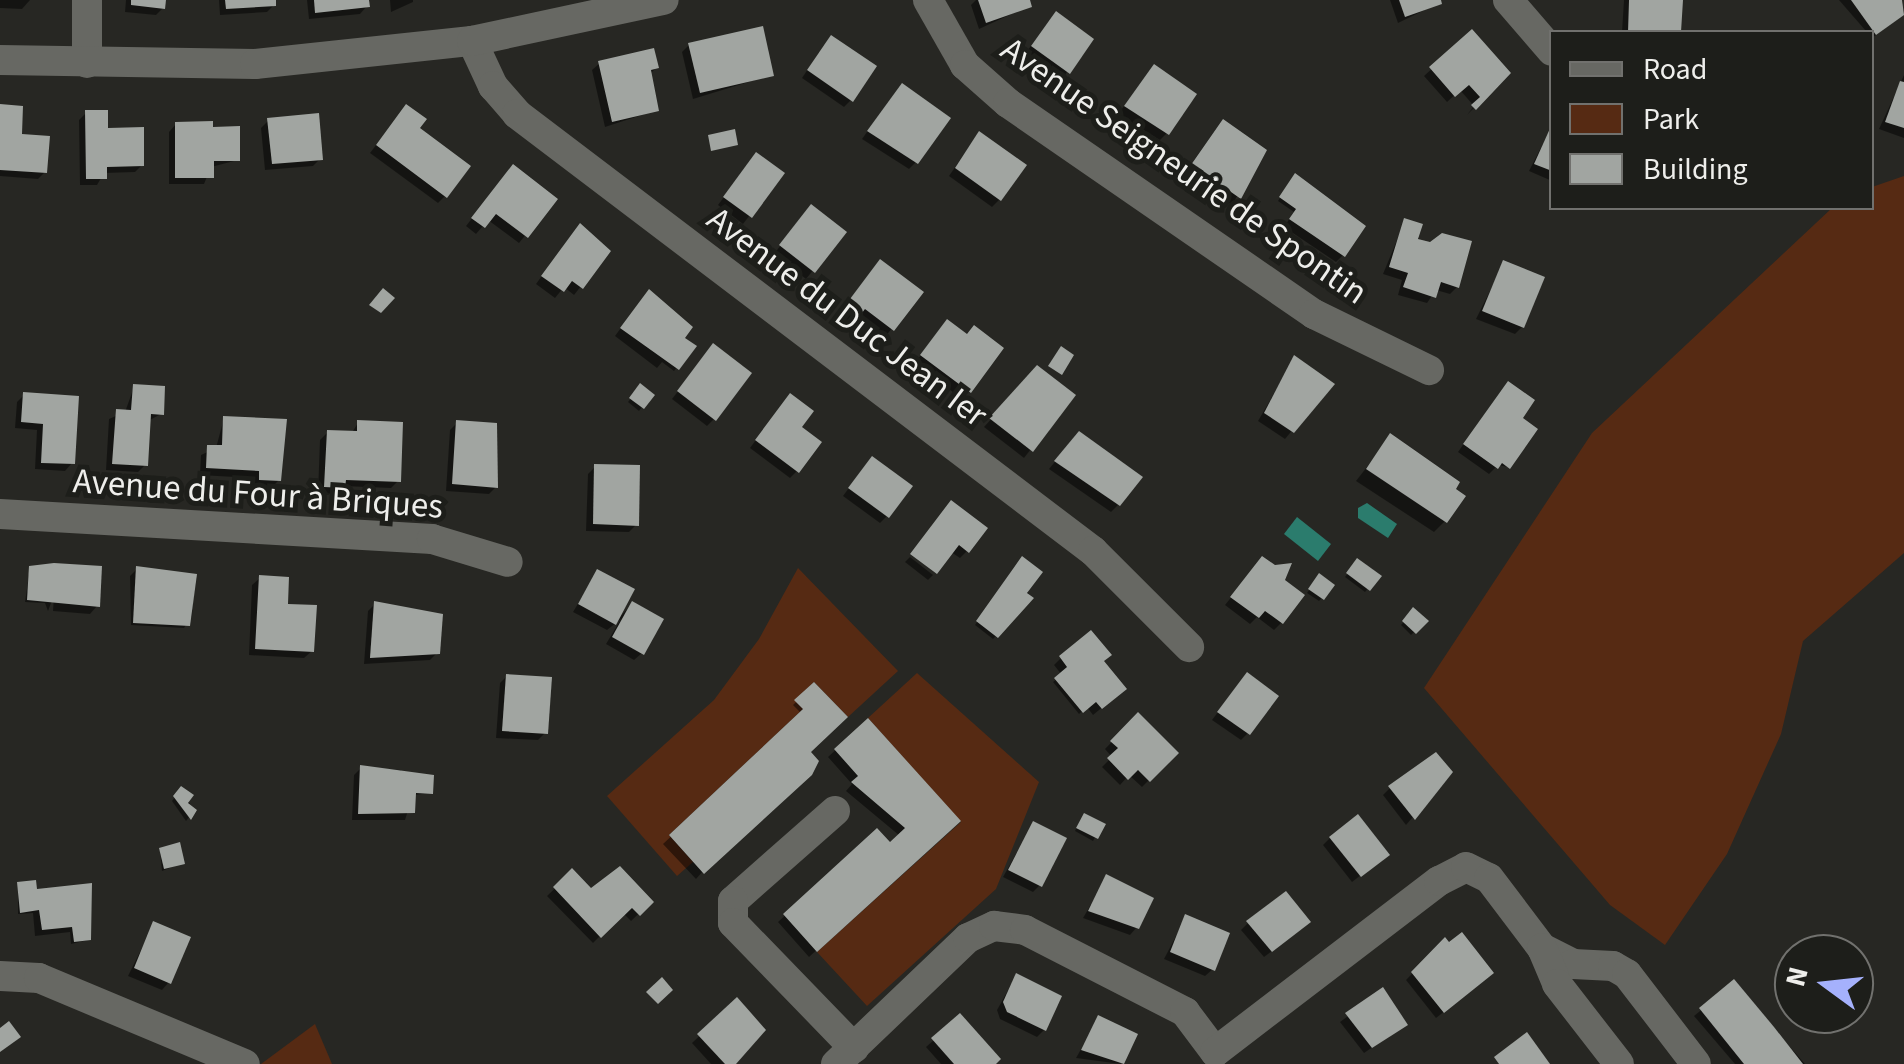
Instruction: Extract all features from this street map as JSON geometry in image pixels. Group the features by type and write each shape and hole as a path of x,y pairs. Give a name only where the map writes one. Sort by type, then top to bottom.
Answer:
{"street":[{"path":"87,0 87,63"},
{"path":"0,60 255,64 472,41 664,0"},
{"name":"Avenue Seigneurie de Spontin","path":"928,0 965,65 1008,103 1314,314 1429,370"},
{"path":"1508,0 1549,48"},
{"name":"Avenue du Duc Jean Ier","path":"472,41 493,86 518,114 1093,551 1189,647"},
{"name":"Avenue du Four à Briques","path":"0,514 432,539 508,562"},
{"path":"835,811 733,901 733,922 845,1056 968,938 994,926 1025,930 1185,1012 1219,1058 1439,881 1466,868 1489,878 1542,948 1557,984 1620,1064"},
{"path":"1542,948 1573,964 1613,966 1627,974 1696,1064"},
{"path":"0,976 39,978 245,1064"}],"green space":[{"path":"1904,176 1904,553 1803,641 1781,734 1727,854 1665,945 1610,905 1424,688 1592,433 1830,210 1874,210 1874,186"},
{"path":"798,568 898,671 848,717 814,682 795,700 803,709 669,835 693,862 677,876 607,796 714,700 759,639"},
{"path":"917,673 1039,782 996,889 867,1006 817,952 961,822 868,718"},
{"path":"315,1024 332,1064 261,1064"}],"shaded area":[{"path":"1367,503 1397,524 1388,538 1358,518 1358,508"},
{"path":"1297,517 1331,544 1318,561 1284,534"}],"building":[{"path":"131,0 166,0 165,9 131,5"},
{"path":"225,0 276,0 276,6 226,9"},
{"path":"314,0 369,0 370,7 315,13"},
{"path":"978,0 1030,0 1032,7 986,23"},
{"path":"1399,0 1441,0 1442,4 1405,17"},
{"path":"1629,0 1683,0 1681,30 1628,30"},
{"path":"1851,0 1902,0 1904,15 1876,35"},
{"path":"1056,11 1094,39 1070,74 1031,46"},
{"path":"763,26 774,76 700,93 688,43"},
{"path":"1472,29 1511,73 1476,110 1471,105 1480,97 1469,85 1455,97 1429,67"},
{"path":"831,35 877,66 853,102 807,70"},
{"path":"654,48 659,68 651,70 659,111 612,122 598,61"},
{"path":"1154,64 1197,94 1169,135 1124,106"},
{"path":"1900,81 1904,82 1904,128 1885,122"},
{"path":"902,83 951,118 918,164 867,131"},
{"path":"0,104 23,106 22,134 50,136 47,173 0,170"},
{"path":"406,104 427,119 420,128 471,166 447,198 376,145"},
{"path":"85,110 108,110 108,128 144,127 144,166 107,167 107,179 86,179"},
{"path":"319,113 323,160 272,164 267,118"},
{"path":"1223,119 1267,150 1241,199 1211,178 1205,186 1186,172"},
{"path":"213,121 213,127 240,126 240,161 214,161 214,178 175,178 175,122"},
{"path":"735,129 738,145 711,151 708,135"},
{"path":"979,131 1027,165 1001,201 955,168"},
{"path":"1549,131 1549,170 1534,164"},
{"path":"756,152 785,173 752,218 723,197"},
{"path":"513,164 558,199 528,238 496,214 485,228 471,218"},
{"path":"1295,173 1366,226 1345,257 1289,219 1296,209 1279,197"},
{"path":"811,204 847,232 815,273 779,245"},
{"path":"1404,218 1423,224 1418,239 1430,242 1442,233 1472,241 1459,288 1441,282 1436,298 1403,287 1408,273 1389,267"},
{"path":"580,223 611,251 583,289 572,281 564,292 541,276"},
{"path":"880,259 924,292 894,331 865,309 858,318 844,307"},
{"path":"1503,260 1545,277 1524,328 1482,311"},
{"path":"383,288 395,298 381,313 369,305"},
{"path":"649,289 693,327 685,338 697,346 679,370 620,328"},
{"path":"947,319 967,334 974,325 1004,348 971,393 920,355"},
{"path":"713,343 752,373 716,421 677,391"},
{"path":"1061,346 1074,355 1062,375 1048,366"},
{"path":"1294,355 1335,384 1294,433 1264,413"},
{"path":"1037,365 1076,395 1033,452 989,418"},
{"path":"1508,381 1535,400 1523,418 1538,429 1510,469 1502,463 1498,469 1463,444"},
{"path":"640,383 655,395 644,409 629,398"},
{"path":"133,384 165,386 164,415 151,414 148,466 112,464 116,409 131,410"},
{"path":"23,392 79,396 75,464 41,463 43,424 21,422"},
{"path":"790,393 814,411 802,427 822,442 799,473 755,440"},
{"path":"223,416 287,419 281,481 259,480 259,471 206,468 207,445 222,445"},
{"path":"357,420 403,422 401,482 346,480 345,488 324,487 327,430 357,431"},
{"path":"456,420 497,423 498,488 452,484"},
{"path":"1079,431 1143,477 1120,506 1054,461"},
{"path":"1390,433 1460,482 1456,489 1466,496 1447,523 1366,469"},
{"path":"872,456 913,486 889,518 848,488"},
{"path":"594,464 640,465 639,526 593,524"},
{"path":"951,500 988,528 969,553 959,545 937,574 910,554"},
{"path":"1022,556 1043,572 1027,593 1034,598 998,638 976,621"},
{"path":"1262,556 1275,565 1292,563 1285,580 1305,595 1283,624 1265,611 1259,618 1230,597"},
{"path":"1357,558 1382,576 1370,591 1346,573"},
{"path":"29,566 102,566 100,607 27,600"},
{"path":"136,566 197,574 190,626 133,623"},
{"path":"597,569 635,589 616,625 578,604"},
{"path":"1319,573 1335,585 1324,600 1308,589"},
{"path":"259,575 289,577 288,604 317,605 314,652 255,649"},
{"path":"374,601 443,614 440,654 370,658"},
{"path":"632,601 664,619 644,655 612,637"},
{"path":"1413,607 1429,621 1416,634 1402,621"},
{"path":"1091,630 1112,655 1104,661 1127,689 1102,709 1096,702 1083,713 1054,678 1067,667 1059,656"},
{"path":"1247,672 1279,696 1250,735 1217,712"},
{"path":"506,674 552,677 548,734 502,731"},
{"path":"814,682 848,717 811,752 819,761 812,775 704,874 669,835 803,709 794,700"},
{"path":"1138,712 1179,753 1150,782 1138,770 1128,780 1107,758 1118,748 1110,741"},
{"path":"868,718 961,821 817,952 783,914 877,828 890,842 905,828 851,782 858,776 834,749"},
{"path":"1436,752 1453,772 1415,820 1388,786"},
{"path":"360,765 434,775 433,794 416,793 415,813 358,814"},
{"path":"181,786 194,795 188,803 197,810 191,820 173,796"},
{"path":"1084,813 1106,824 1098,839 1076,828"},
{"path":"1358,814 1390,855 1361,877 1329,837"},
{"path":"1033,821 1067,838 1042,887 1008,870"},
{"path":"180,842 185,864 164,869 159,848"},
{"path":"620,866 654,902 640,916 632,908 601,938 553,887 572,868 591,888"},
{"path":"1106,874 1154,898 1139,929 1088,911"},
{"path":"36,880 37,889 92,883 91,940 74,942 72,927 42,930 39,910 20,913 17,882"},
{"path":"1286,891 1311,922 1272,952 1246,921"},
{"path":"1185,914 1230,933 1215,971 1170,952"},
{"path":"153,921 191,937 171,984 134,968"},
{"path":"1462,932 1494,973 1444,1013 1411,972 1445,937 1449,942"},
{"path":"1016,973 1062,996 1046,1031 1007,1012 1003,1002"},
{"path":"662,977 673,990 658,1004 646,992"},
{"path":"1734,979 1774,1027 1774,1034 1779,1034 1803,1064 1744,1064 1699,1008"},
{"path":"1383,987 1408,1025 1372,1048 1345,1013"},
{"path":"737,997 766,1030 736,1064 725,1064 697,1034"},
{"path":"960,1013 1001,1059 996,1064 954,1064 931,1038"},
{"path":"1098,1015 1138,1034 1124,1064 1081,1050"},
{"path":"9,1021 21,1037 0,1052 0,1028"},
{"path":"1527,1032 1550,1064 1499,1064 1494,1057"}]}
